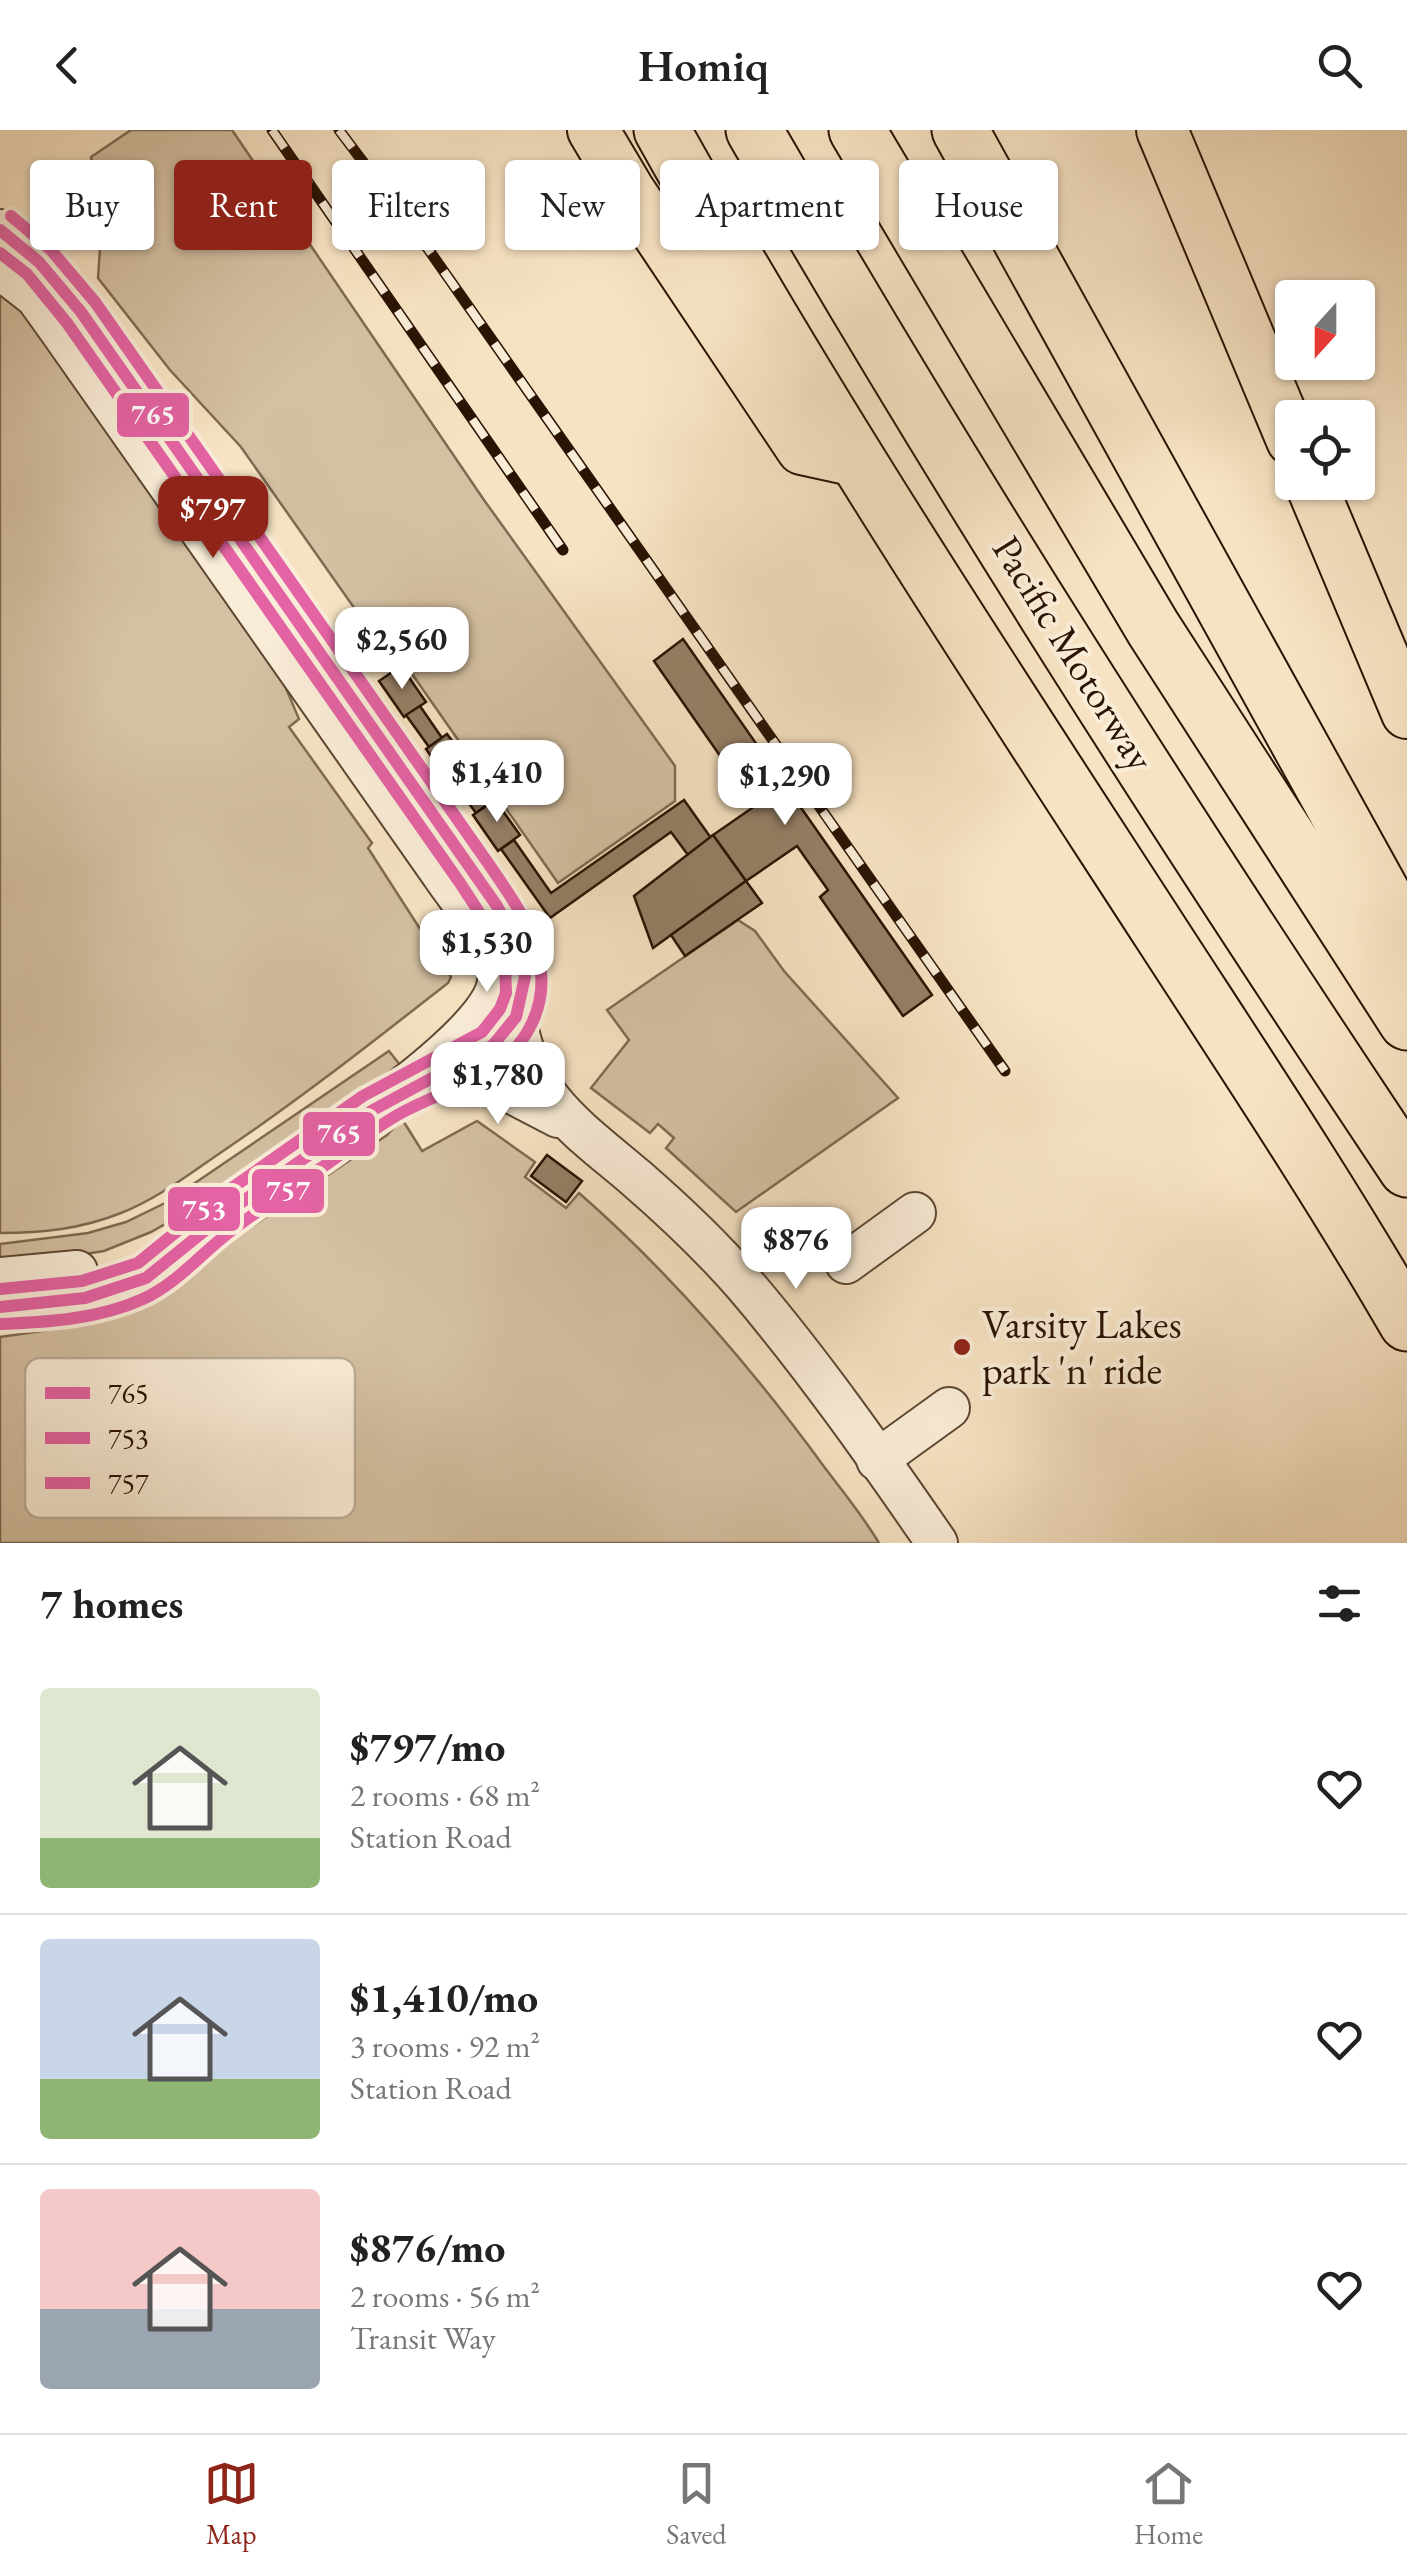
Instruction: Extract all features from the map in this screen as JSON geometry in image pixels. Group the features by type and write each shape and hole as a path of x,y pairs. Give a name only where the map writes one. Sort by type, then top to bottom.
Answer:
{"highway":[{"path":"662,130 857,462 1263,1090 1407,1322"},
{"name":"Pacific Motorway","path":"754,130 906,387 1279,978 1407,1169"},
{"name":"Pacific Motorway","path":"857,130 1153,628 1394,1003"},
{"path":"960,130 1382,893 1394,1003"}],"main road":[{"path":"593,130 630,192 802,449 857,462"},
{"path":"1162,130 1275,400"},
{"path":"1318,500 1407,714"}],"street":[{"path":"0,230 38,262 81,312 516,938 525,962 526,987 516,1018 498,1042 389,1100"},
{"path":"0,269 36,297 59,329 442,874 491,950 498,977 491,1005 482,1020 389,1100 217,1220 164,1268 134,1284 61,1303 0,1307"},
{"path":"516,1018 520,1050 539,1085 566,1120 690,1227 744,1284 938,1543"},
{"path":"448,1071 479,1076 566,1120"},
{"path":"846,1263 915,1213"},
{"path":"0,1278 59,1276 92,1268 217,1220"},
{"path":"877,1460 948,1408"}],"shaded area":[{"path":"131,130 232,130 252,160 174,160 174,250 312,247 484,500 675,766 675,801 558,883 396,651 388,656 241,447 170,370 98,278 100,250 154,250 154,160 91,157"},
{"path":"0,289 14,297 272,655 299,719 289,727 372,843 368,848 451,977 311,1089 149,1200 76,1226 0,1233"},
{"path":"738,920 755,931 784,971 898,1098 736,1212 666,1148 674,1138 658,1124 650,1133 591,1088 629,1040 607,1010"},
{"path":"389,1051 400,1065 202,1203 151,1232 104,1251 28,1263 0,1262 0,1244 88,1233 126,1222 167,1202"},
{"path":"402,1119 422,1151 477,1121 535,1162 525,1177 566,1208 579,1193 647,1256 740,1359 879,1543 0,1543 0,1337 90,1324 131,1308 387,1135"}],"building":[{"path":"683,639 932,995 903,1016 820,897 828,890 797,846 746,881 713,835 755,806 654,661"},
{"path":"401,666 426,702 404,717 379,681"},
{"path":"420,706 442,738 429,747 406,715"},
{"path":"447,734 473,769 451,785 426,749"},
{"path":"466,774 488,804 476,813 454,783"},
{"path":"495,800 520,835 498,851 473,815"},
{"path":"684,800 711,838 688,855 671,832 550,918 501,849 514,840 551,893"},
{"path":"713,835 746,881 653,948 634,896"},
{"path":"746,881 762,903 685,956 671,935"},
{"path":"547,1155 582,1181 566,1202 531,1176"}],"railway":[{"path":"272,130 563,550"},
{"path":"339,130 419,236 1005,1071"}],"transit line":[{"name":"757","path":"1,1324 91,1315 155,1293 239,1225 383,1124 476,1078 508,1055 532,1023 542,980 539,959 524,919 488,863 95,302 51,250 11,216"},
{"name":"765","path":"0,230 39,262 81,312 497,906 516,941 525,977 516,1017 493,1045 373,1110 229,1211 146,1278 85,1298 0,1307"},
{"name":"753","path":"0,253 27,274 67,323 460,883 492,932 505,963 506,993 500,1009 482,1032 363,1096 219,1197 138,1263 82,1281 0,1289"}],"place":[{"name":"Varsity Lakes park 'n' ride","path":"962,1347"}]}
